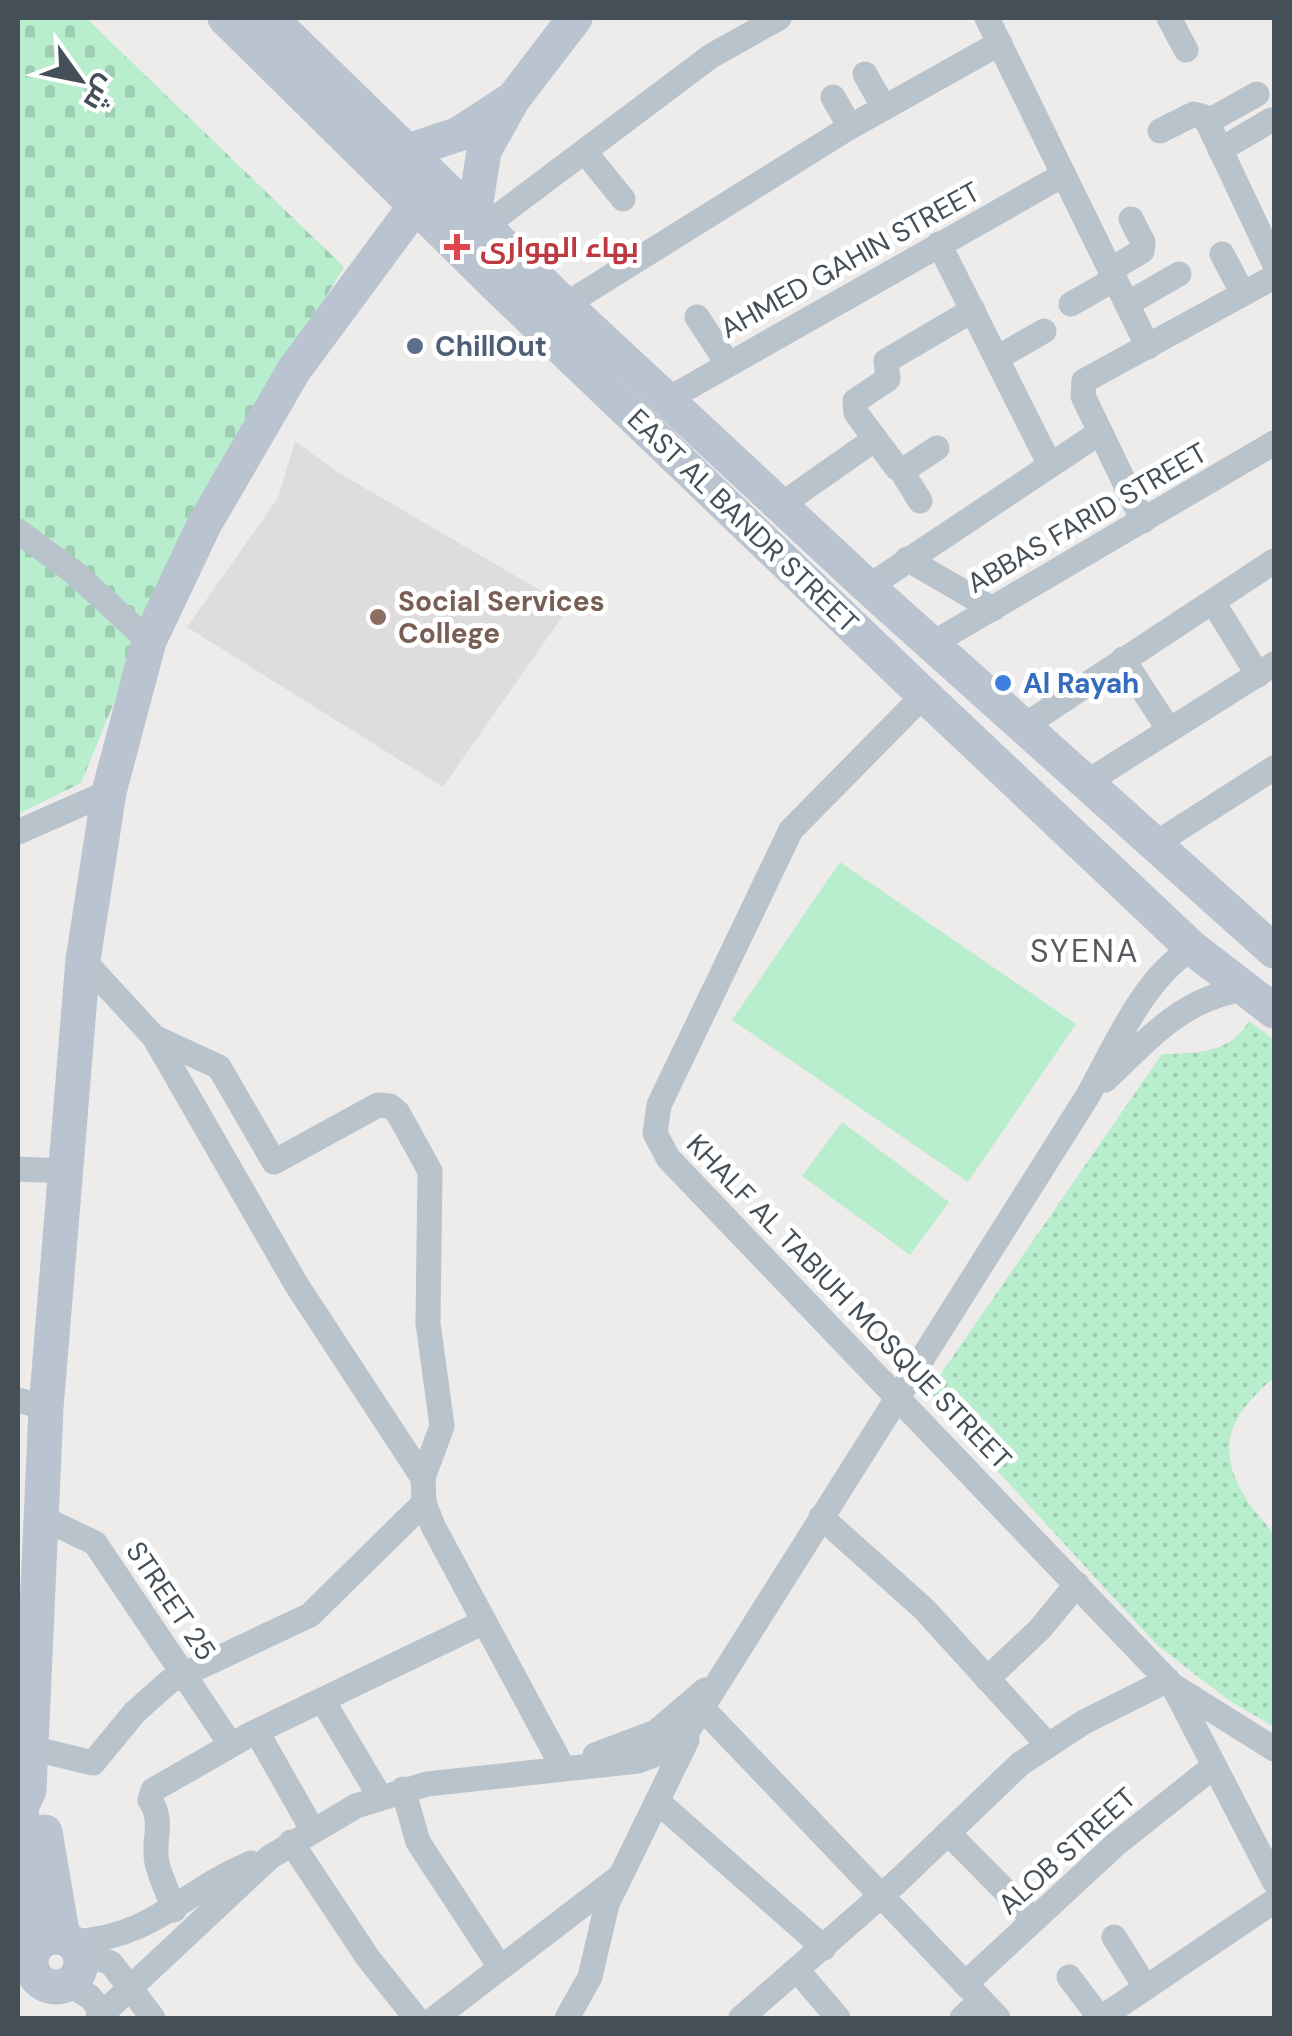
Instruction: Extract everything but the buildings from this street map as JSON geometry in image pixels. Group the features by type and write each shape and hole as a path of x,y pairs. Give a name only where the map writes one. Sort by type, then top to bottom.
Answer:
{"main road":[{"name":"EAST AL BANDR STREET","path":"225,18 924,695 1192,948 1260,985 1274,1011"},
{"name":"EAST AL BANDR STREET","path":"270,18 565,305 930,645 1274,951"},
{"path":"480,221 480,163 513,99 576,18"},
{"path":"408,152 459,134 513,99"},
{"path":"18,2000 52,1966 21,1808 27,1765 38,1516 32,1404 66,1171 82,960 109,792 149,640 204,525 289,378 416,205"},
{"path":"1142,901 1160,892 1166,883 1167,873 1155,844"}],"street":[{"path":"480,221 586,152 747,26 778,18"},
{"path":"1169,18 1186,50"},
{"path":"565,305 884,108 998,27 1063,175 1148,347"},
{"path":"865,74 884,108"},
{"path":"1206,122 1257,94"},
{"path":"834,97 850,127"},
{"path":"1160,130 1194,114 1206,122 1274,263"},
{"path":"1220,150 1271,120"},
{"path":"586,152 623,198"},
{"name":"AHMED GAHIN STREET","path":"668,399 1063,175"},
{"path":"1071,304 1142,251 1143,242 1132,219"},
{"path":"939,244 1050,465"},
{"path":"1222,254 1243,294"},
{"path":"1127,304 1179,274"},
{"path":"1143,521 1083,396 1084,381 1274,277"},
{"path":"920,501 902,470 856,413 855,401 888,379 886,361 973,310"},
{"path":"696,317 728,364"},
{"path":"996,358 1044,331"},
{"path":"868,587 1099,433"},
{"path":"781,505 875,439"},
{"name":"ABBAS FARID STREET","path":"930,645 1274,443"},
{"path":"902,470 937,448"},
{"path":"18,531 75,573 149,640"},
{"path":"907,559 993,609"},
{"path":"1021,728 1274,561"},
{"path":"1084,784 1266,669 1213,602"},
{"path":"1123,659 1169,730"},
{"name":"KHALF AL TABIUH MOSQUE STREET","path":"924,695 791,830 654,1119 654,1134 668,1158 1170,1683 1274,1881"},
{"path":"1155,844 1274,768"},
{"path":"18,832 109,792"},
{"path":"567,2018 590,1977 603,1915 689,1735 1086,1097 1152,983 1192,948"},
{"path":"82,960 154,1038 296,1284 424,1491 482,1623 562,1766"},
{"path":"1086,1097 1174,1016 1212,995 1260,985"},
{"path":"154,1038 219,1067 274,1162"},
{"path":"27,1765 92,1764 146,1700 183,1672 310,1615 424,1491 442,1426 428,1323 430,1171 398,1113 390,1106 378,1106 350,1118 238,1183"},
{"path":"18,1169 66,1171"},
{"name":"STREET 25","path":"38,1516 95,1542 231,1745"},
{"path":"821,1518 874,1561 1047,1744"},
{"path":"986,1679 1040,1629 1077,1584"},
{"path":"174,1910 158,1863 160,1836 158,1814 150,1800 153,1790 231,1745 482,1623"},
{"path":"562,1766 644,1738 667,1726 729,1667"},
{"path":"740,2018 824,1948 1047,1744 1170,1683 1274,1749"},
{"path":"322,1701 392,1793 418,1842 500,1967"},
{"path":"704,1710 981,2001"},
{"path":"257,1732 291,1843 368,1958 416,2018"},
{"path":"52,1966 174,1910 236,1870 392,1793 562,1766 653,1758 689,1735"},
{"name":"ALOB STREET","path":"962,2018 981,2001 1034,1920 1115,1845 1214,1768"},
{"path":"657,1801 824,1948"},
{"path":"948,1833 1034,1920"},
{"path":"52,1966 103,2017 291,1843"},
{"path":"435,2018 621,1876"},
{"path":"1069,1977 1100,2018 1274,1901"},
{"path":"1114,1937 1146,1988"},
{"path":"52,1966 105,1959 152,2018"},
{"path":"798,1970 838,2018"}],"shaded area":[{"name":"Social Services College","path":"295,441 339,473 569,607 443,787 187,627 278,498"}],"green space":[{"path":"18,18 86,18 344,267 229,455 136,649 81,783 18,814"},
{"path":"840,862 1076,1024 968,1182 732,1020"},
{"path":"1249,1021 1274,1040 1274,1378 1244,1408 1235,1423 1229,1454 1241,1489 1274,1540 1278,1609 1274,1727 1227,1699 1157,1645 927,1394 1162,1054 1212,1050 1232,1040"},
{"path":"842,1122 949,1202 910,1255 802,1176"}],"place":[{"name":"بهاء الهوارى","path":"457,247"},
{"name":"ChillOut","path":"415,346"},
{"name":"Social Services College","path":"378,617"},
{"name":"Al Rayah","path":"1003,683"}],"district":[{"name":"SYENA","path":"1085,951"}]}
